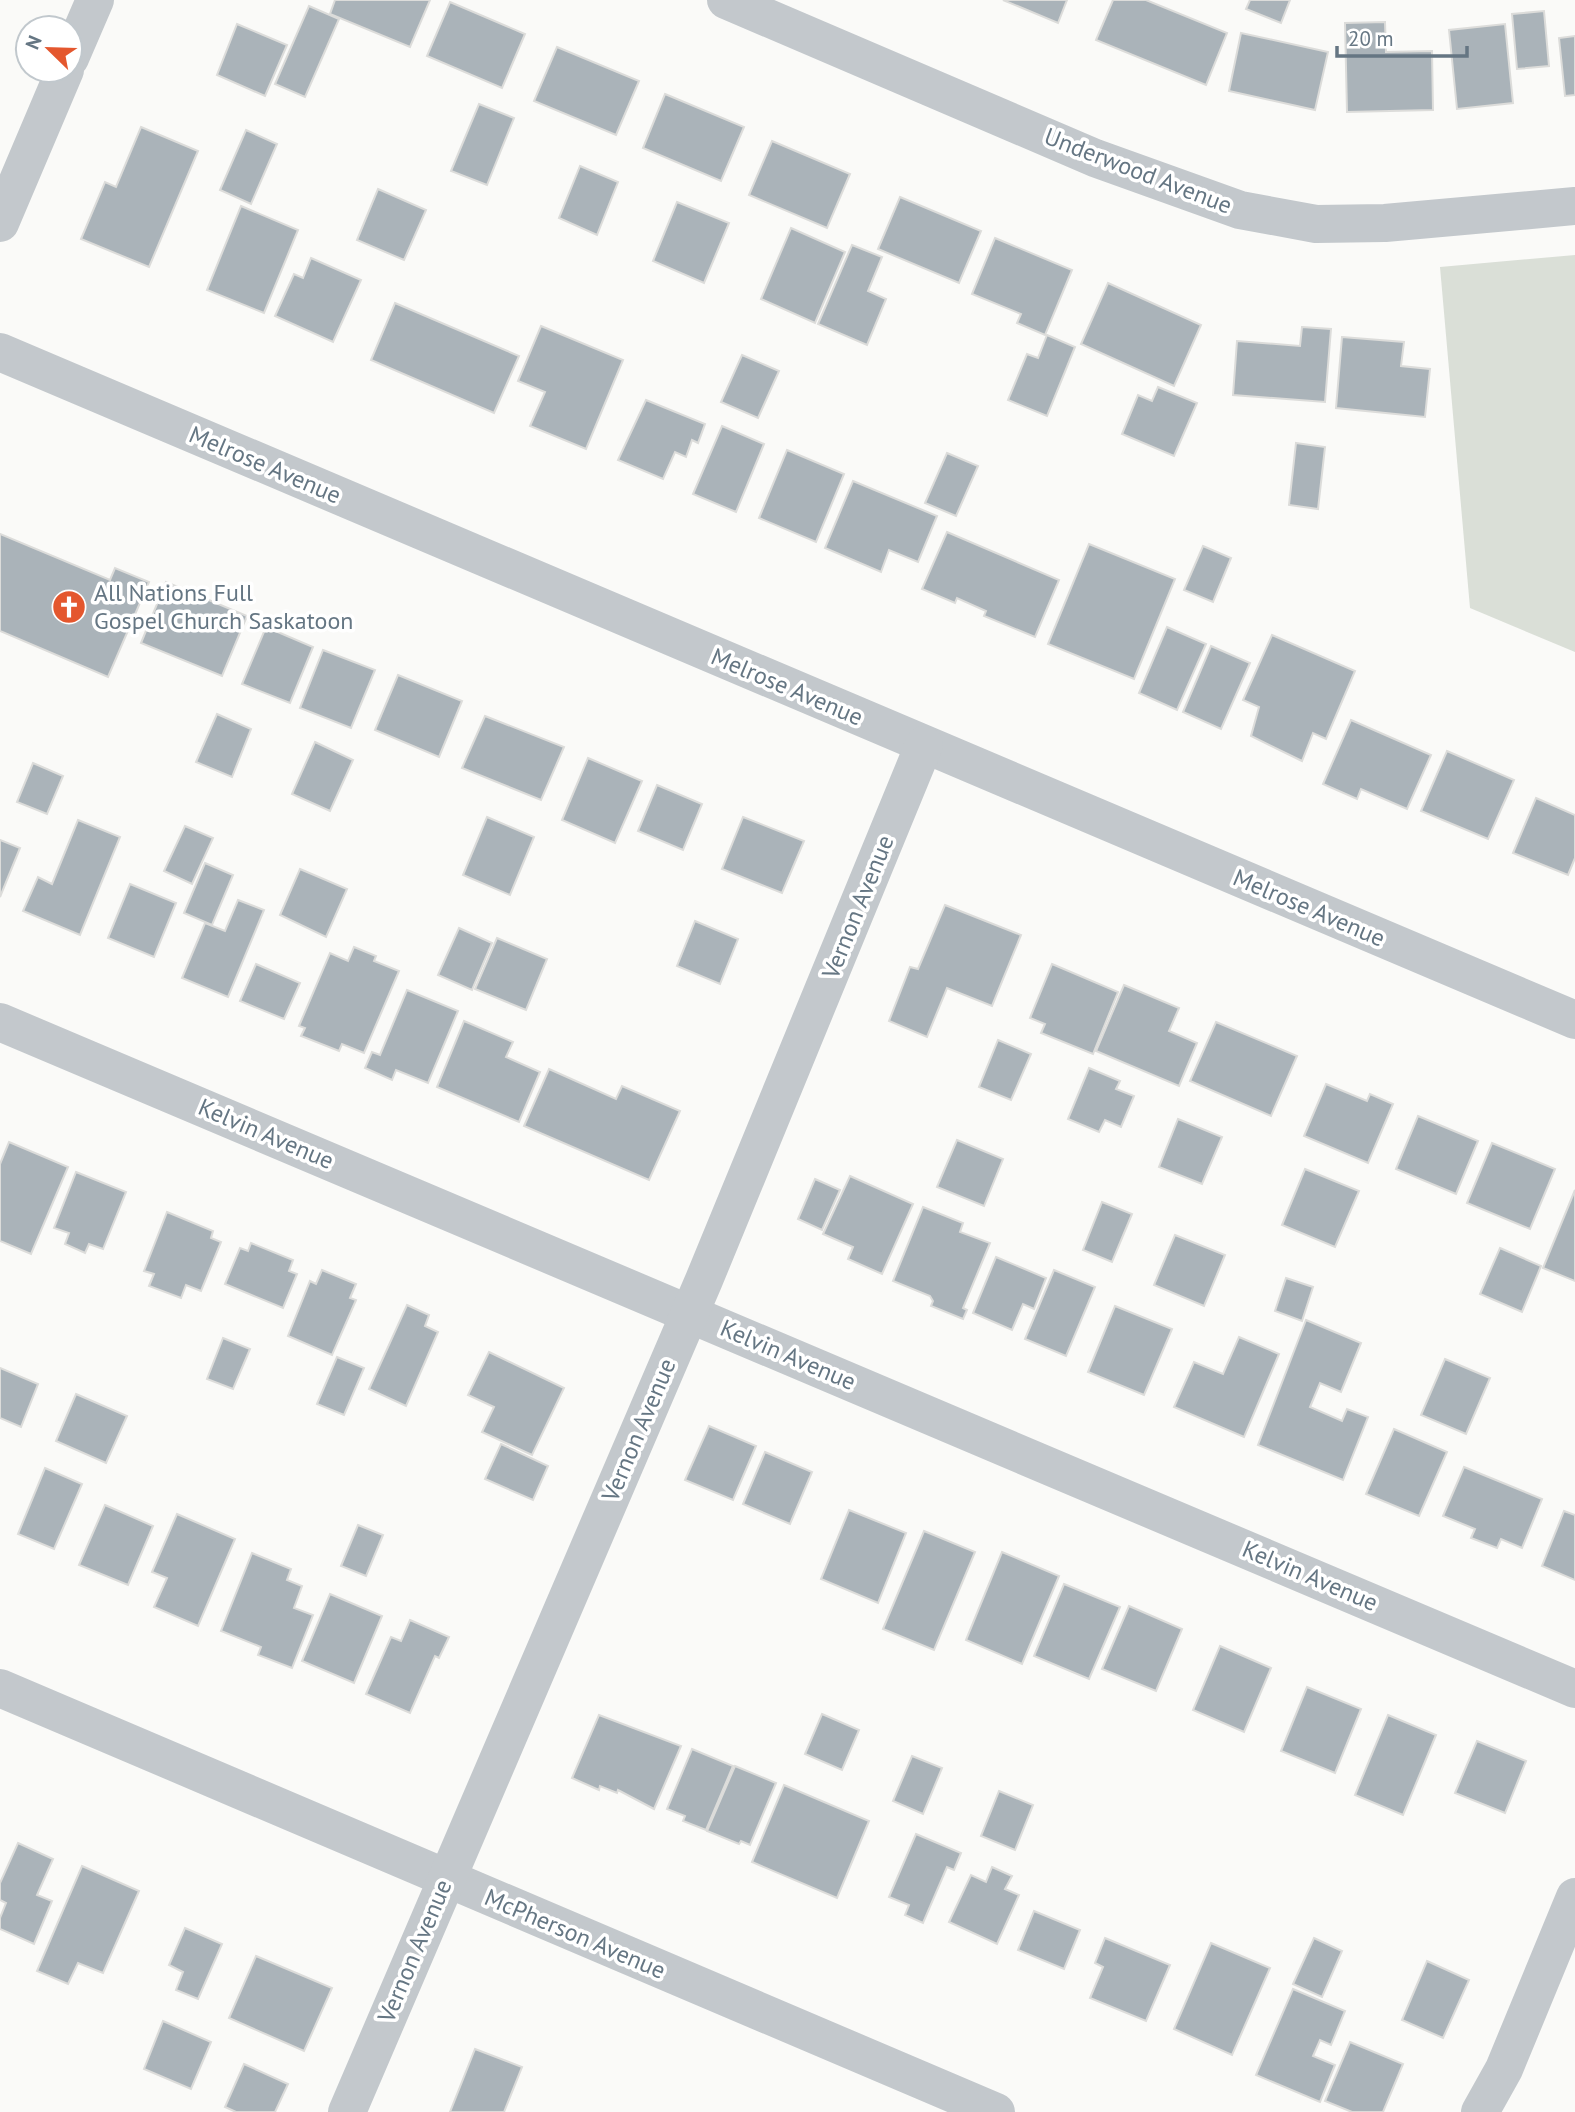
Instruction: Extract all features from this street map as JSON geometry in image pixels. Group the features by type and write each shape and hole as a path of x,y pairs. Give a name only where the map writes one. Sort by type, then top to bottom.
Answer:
{"street":[{"path":"84,26 95,0"},
{"name":"Underwood Avenue","path":"726,0 1095,158 1240,210 1316,223 1385,223 1575,206"},
{"path":"0,223 59,84"},
{"name":"Melrose Avenue","path":"0,352 1575,1020"},
{"name":"Vernon Avenue","path":"347,2112 445,1878 690,1313 923,745"},
{"name":"Kelvin Avenue","path":"0,1022 1575,1689"},
{"name":"McPherson Avenue","path":"0,1688 996,2112"},
{"path":"1480,2112 1504,2069 1575,1897"}],"shaded area":[{"path":"1575,255 1575,652 1470,608 1440,267"}],"building":[{"path":"335,0 430,0 410,47 330,14"},
{"path":"1003,0 1067,0 1058,23"},
{"path":"1113,0 1146,0 1227,33 1206,85 1096,40"},
{"path":"1250,0 1290,0 1281,23 1246,9"},
{"path":"450,2 525,34 502,88 427,56"},
{"path":"309,6 339,19 305,97 275,84"},
{"path":"1544,11 1549,66 1517,69 1512,14"},
{"path":"1385,22 1386,52 1432,51 1433,110 1347,112 1345,23"},
{"path":"237,24 287,45 265,96 217,75"},
{"path":"1505,24 1513,103 1457,109 1449,30"},
{"path":"1241,33 1328,52 1315,110 1229,91"},
{"path":"1575,36 1575,95 1565,96 1559,38"},
{"path":"557,47 639,81 616,135 534,101"},
{"path":"665,94 744,127 721,181 643,148"},
{"path":"479,104 514,118 487,185 451,171"},
{"path":"141,127 198,151 149,267 81,239 105,182 116,187"},
{"path":"246,130 277,144 251,204 220,190"},
{"path":"772,141 850,174 827,228 749,195"},
{"path":"580,166 618,182 597,235 559,218"},
{"path":"378,189 426,210 404,260 357,240"},
{"path":"900,197 981,231 959,283 878,249"},
{"path":"677,202 729,223 704,283 653,261"},
{"path":"241,206 298,230 264,313 207,290"},
{"path":"791,228 845,252 815,323 761,299"},
{"path":"995,238 1072,270 1045,335 1017,323 1021,314 972,294"},
{"path":"852,245 882,257 868,291 886,299 867,345 818,324"},
{"path":"311,258 361,280 333,342 275,316 294,274 303,278"},
{"path":"1108,283 1201,325 1174,386 1081,344"},
{"path":"395,303 519,356 494,413 371,360"},
{"path":"541,326 623,360 586,449 530,426 545,392 518,381"},
{"path":"1302,327 1331,329 1325,402 1233,395 1237,341 1300,346"},
{"path":"1047,335 1075,347 1047,416 1008,400 1027,354 1038,358"},
{"path":"1342,337 1404,342 1401,366 1430,369 1425,417 1336,408"},
{"path":"742,355 779,371 758,418 721,402"},
{"path":"1158,387 1197,403 1174,456 1122,434 1138,395 1152,401"},
{"path":"646,400 705,424 698,443 692,440 686,457 675,452 663,479 618,460"},
{"path":"722,426 764,444 736,512 693,494"},
{"path":"1296,443 1325,447 1318,509 1289,505"},
{"path":"787,450 844,474 816,542 759,518"},
{"path":"947,453 978,466 956,516 925,503"},
{"path":"853,481 937,516 918,562 889,550 881,572 825,548"},
{"path":"947,532 1059,580 1035,637 984,616 986,611 957,598 955,603 922,589"},
{"name":"All Nations Full Gospel Church Saskatoon","path":"0,534 110,580 115,568 149,582 108,677 0,631"},
{"path":"1089,544 1175,579 1134,679 1048,644"},
{"path":"1203,546 1231,558 1213,602 1184,590"},
{"path":"166,582 247,616 222,676 141,643"},
{"path":"266,627 313,647 290,703 242,684"},
{"path":"1167,627 1206,644 1177,710 1139,693"},
{"path":"1272,635 1355,671 1326,739 1313,733 1302,761 1251,736 1259,707 1243,700"},
{"path":"1211,646 1250,663 1221,729 1183,712"},
{"path":"323,650 375,670 351,728 300,708"},
{"path":"398,675 462,701 439,757 375,730"},
{"path":"217,714 251,729 232,777 196,762"},
{"path":"485,716 564,747 541,800 462,768"},
{"path":"1351,720 1431,755 1407,809 1361,789 1357,799 1323,784"},
{"path":"315,742 353,760 330,811 292,794"},
{"path":"1447,751 1514,780 1488,839 1421,811"},
{"path":"588,758 642,781 615,843 562,820"},
{"path":"33,763 63,776 47,814 17,802"},
{"path":"657,785 702,804 683,850 638,831"},
{"path":"1536,798 1575,815 1575,858 1568,875 1513,853"},
{"path":"487,817 534,837 510,895 463,875"},
{"path":"743,817 804,841 782,893 722,869"},
{"path":"78,820 120,837 80,935 23,911 38,877 52,884"},
{"path":"185,826 213,838 192,884 164,871"},
{"path":"0,840 20,848 0,897"},
{"path":"205,863 233,875 212,925 184,913"},
{"path":"300,869 347,889 326,937 280,915"},
{"path":"130,884 176,903 154,957 108,938"},
{"path":"238,900 264,910 228,997 182,978 205,923 225,931"},
{"path":"945,905 1021,935 992,1006 947,988 927,1037 889,1021 910,967 918,969"},
{"path":"695,921 738,939 720,984 677,966"},
{"path":"459,928 492,943 472,990 438,975"},
{"path":"497,938 547,959 526,1010 475,989"},
{"path":"354,947 376,956 374,961 399,971 364,1053 342,1044 339,1051 301,1036 305,1028 299,1026 330,953 348,961"},
{"path":"256,964 300,983 284,1019 240,1001"},
{"path":"1052,964 1118,992 1093,1054 1041,1033 1045,1024 1030,1018"},
{"path":"1124,985 1179,1008 1169,1031 1197,1043 1179,1086 1096,1051"},
{"path":"407,990 458,1011 428,1083 396,1070 392,1080 365,1068 372,1052 380,1055"},
{"path":"464,1021 513,1042 506,1057 540,1072 519,1122 437,1087"},
{"path":"1216,1022 1297,1056 1271,1116 1190,1081"},
{"path":"998,1040 1031,1054 1011,1100 979,1087"},
{"path":"1089,1068 1120,1081 1116,1089 1134,1096 1121,1127 1105,1120 1099,1132 1068,1119"},
{"path":"549,1069 616,1099 622,1086 680,1111 649,1180 524,1126"},
{"path":"1326,1084 1367,1101 1370,1094 1393,1104 1368,1163 1304,1136"},
{"path":"1418,1116 1478,1141 1456,1194 1396,1169"},
{"path":"1178,1119 1222,1137 1202,1184 1159,1167"},
{"path":"957,1140 1003,1159 984,1206 937,1187"},
{"path":"9,1142 68,1167 31,1254 0,1241 0,1164"},
{"path":"1492,1143 1555,1169 1530,1229 1467,1203"},
{"path":"1305,1169 1359,1191 1335,1247 1282,1225"},
{"path":"76,1172 126,1192 103,1249 89,1244 85,1253 65,1244 69,1233 54,1228"},
{"path":"850,1176 913,1204 882,1274 848,1259 853,1247 823,1234"},
{"path":"815,1179 840,1190 822,1230 798,1219"},
{"path":"1575,1190 1575,1281 1543,1268"},
{"path":"1102,1202 1132,1214 1112,1262 1083,1250"},
{"path":"923,1207 963,1223 960,1232 990,1243 963,1308 967,1310 963,1319 931,1306 933,1301 930,1296 893,1281"},
{"path":"167,1212 213,1231 211,1238 221,1242 201,1291 186,1285 181,1298 149,1286 154,1274 144,1271"},
{"path":"1175,1235 1225,1255 1204,1306 1154,1285"},
{"path":"251,1243 293,1260 289,1271 297,1274 283,1308 225,1284 240,1248 248,1251"},
{"path":"1500,1248 1541,1266 1522,1312 1480,1294"},
{"path":"996,1257 1046,1278 1034,1309 1023,1304 1012,1330 973,1313"},
{"path":"322,1270 356,1284 350,1298 356,1300 332,1355 288,1336 310,1281 316,1284"},
{"path":"1054,1270 1095,1287 1066,1356 1025,1339"},
{"path":"1286,1278 1313,1287 1302,1321 1275,1311"},
{"path":"407,1305 429,1315 425,1326 438,1332 406,1406 369,1389"},
{"path":"1115,1306 1172,1329 1144,1395 1088,1372"},
{"path":"1306,1320 1361,1343 1341,1392 1320,1383 1310,1407 1342,1421 1347,1409 1368,1417 1343,1480 1258,1445"},
{"path":"1239,1337 1279,1354 1244,1437 1174,1407 1194,1362 1223,1374"},
{"path":"223,1338 250,1349 233,1389 207,1379"},
{"path":"489,1352 564,1388 532,1455 482,1432 494,1407 468,1395"},
{"path":"337,1357 364,1368 344,1415 317,1404"},
{"path":"1445,1359 1490,1378 1466,1434 1421,1415"},
{"path":"0,1368 38,1384 21,1427 0,1418"},
{"path":"76,1394 127,1416 106,1463 56,1441"},
{"path":"709,1426 756,1446 733,1500 685,1480"},
{"path":"1394,1429 1447,1452 1419,1516 1366,1494"},
{"path":"501,1444 548,1466 533,1500 485,1479"},
{"path":"765,1452 812,1472 790,1524 743,1504"},
{"path":"1464,1467 1542,1499 1522,1548 1501,1539 1497,1548 1471,1538 1475,1529 1443,1516"},
{"path":"45,1468 82,1484 54,1549 18,1534"},
{"path":"105,1505 153,1526 128,1585 79,1565"},
{"path":"849,1510 906,1533 878,1603 821,1579"},
{"path":"1564,1511 1575,1515 1575,1580 1542,1566"},
{"path":"177,1514 235,1539 198,1626 154,1607 167,1578 152,1572"},
{"path":"358,1525 383,1535 366,1576 341,1566"},
{"path":"924,1531 975,1552 934,1650 883,1629"},
{"path":"1002,1552 1059,1576 1022,1664 966,1640"},
{"path":"252,1553 291,1569 287,1580 302,1586 294,1608 313,1615 292,1668 258,1655 261,1647 221,1631"},
{"path":"1064,1584 1120,1607 1089,1679 1034,1656"},
{"path":"330,1594 382,1616 354,1683 302,1661"},
{"path":"1129,1606 1182,1629 1156,1691 1102,1669"},
{"path":"410,1620 449,1637 439,1658 435,1656 410,1713 366,1694 391,1637 401,1641"},
{"path":"1220,1646 1271,1668 1244,1732 1193,1710"},
{"path":"1307,1687 1361,1709 1335,1773 1281,1751"},
{"path":"822,1714 859,1730 842,1770 805,1754"},
{"path":"599,1715 681,1746 654,1809 618,1790 617,1793 600,1786 599,1790 572,1778"},
{"path":"1388,1715 1436,1735 1403,1815 1355,1795"},
{"path":"1477,1741 1526,1761 1505,1813 1455,1793"},
{"path":"692,1749 733,1766 706,1830 683,1821 685,1816 667,1809"},
{"path":"912,1756 942,1768 923,1814 893,1801"},
{"path":"735,1766 776,1783 750,1845 741,1841 739,1844 707,1831"},
{"path":"784,1785 869,1821 837,1898 752,1862"},
{"path":"999,1791 1033,1805 1015,1850 981,1836"},
{"path":"916,1834 961,1853 954,1870 947,1867 923,1923 905,1915 909,1905 889,1897"},
{"path":"18,1843 53,1859 37,1895 52,1901 34,1944 0,1929 0,1918 6,1903 0,1900 0,1883"},
{"path":"82,1866 139,1891 103,1973 78,1963 68,1984 37,1971"},
{"path":"992,1867 1012,1876 1005,1889 1019,1895 997,1944 949,1922 971,1875 986,1882"},
{"path":"1034,1911 1080,1930 1064,1969 1018,1950"},
{"path":"185,1928 222,1944 198,1999 176,1990 183,1972 169,1965"},
{"path":"1105,1938 1170,1965 1146,2021 1090,1998 1103,1967 1095,1963"},
{"path":"1314,1938 1342,1951 1322,1997 1293,1984"},
{"path":"1211,1943 1270,1968 1232,2055 1174,2029"},
{"path":"256,1956 332,1988 304,2051 229,2018"},
{"path":"1427,1961 1469,1980 1443,2038 1402,2020"},
{"path":"1293,1989 1345,2011 1331,2045 1320,2040 1313,2056 1335,2065 1320,2102 1256,2075"},
{"path":"163,2021 211,2042 191,2089 144,2069"},
{"path":"1350,2042 1403,2064 1383,2112 1352,2112 1325,2101"},
{"path":"475,2049 522,2067 504,2112 450,2112"},
{"path":"244,2064 288,2084 275,2112 236,2112 225,2107"}],"place":[{"name":"All Nations Full Gospel Church Saskatoon","path":"69,607"}]}
